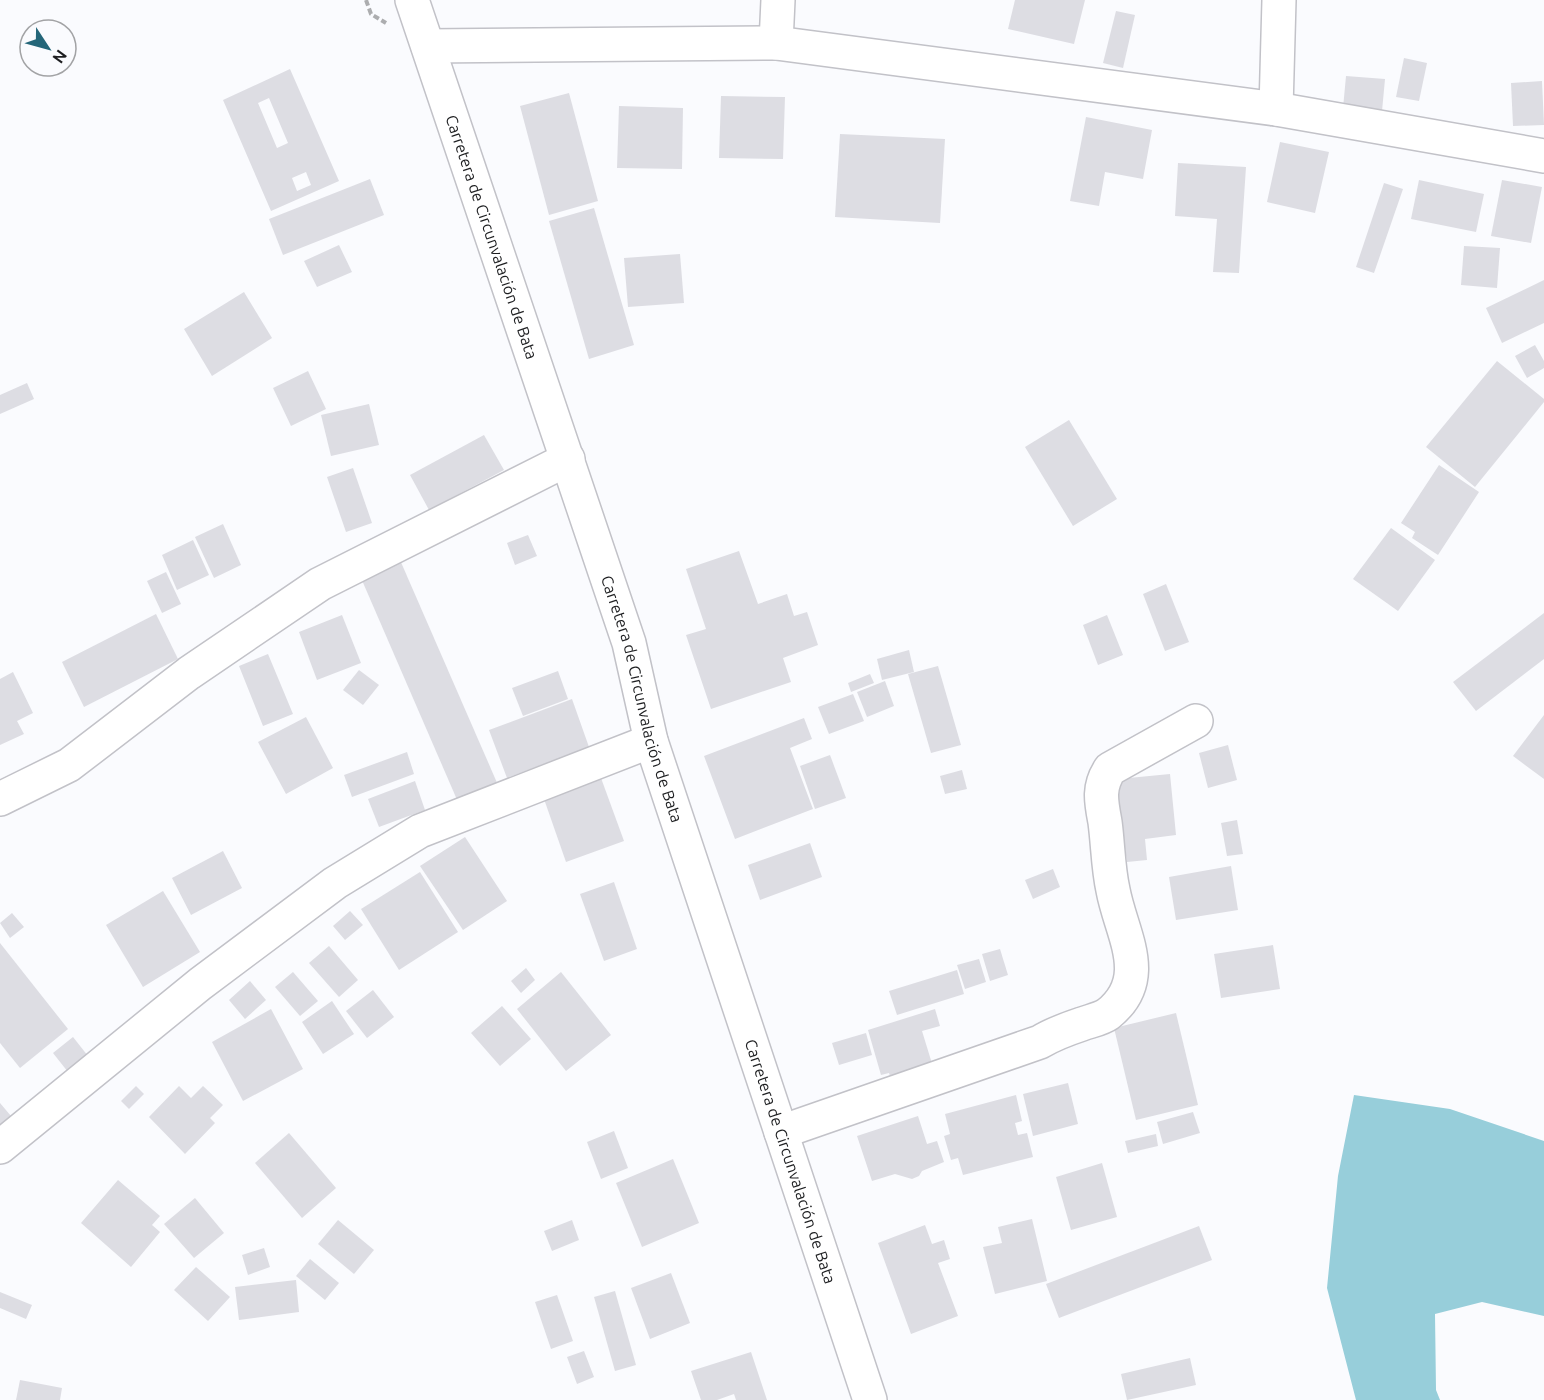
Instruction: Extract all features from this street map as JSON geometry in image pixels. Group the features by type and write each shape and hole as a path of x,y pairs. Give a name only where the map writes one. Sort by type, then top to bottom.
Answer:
{"street":[{"name":"Carretera de Circunvalación de Bata","path":"412,0 629,643 651,741 870,1400"},
{"path":"776,43 778,0"},
{"path":"1276,110 1279,0"},
{"path":"428,46 776,43 1276,110 1544,156"},
{"path":"0,799 69,765 189,673 320,584 568,459"},
{"path":"781,1132 1040,1042 1054,1034 1106,1015 1121,1001 1132,978 1131,952 1113,891 1101,804 1103,779 1110,769 1196,721"},
{"path":"0,1147 200,984 335,883 420,831 651,741"}],"path":[{"path":"366,0 371,14"}],"water":[{"path":"1354,1095 1450,1109 1544,1141 1544,1316 1482,1302 1435,1314 1436,1390 1440,1400 1356,1400 1327,1288 1338,1176"}],"building":[{"path":"1015,0 1085,0 1074,44 1008,29"},
{"path":"1116,11 1135,15 1123,68 1103,63"},
{"path":"1404,58 1427,63 1419,101 1396,97"},
{"path":"290,69 339,181 271,211 223,100","holes":["269,98 288,143 277,148 258,103","306,172 311,185 297,191 292,178"]},
{"path":"1346,76 1385,79 1382,111 1343,108"},
{"path":"1542,81 1544,125 1513,126 1511,83"},
{"path":"569,93 598,201 549,215 520,106"},
{"path":"721,96 785,97 783,159 719,158"},
{"path":"619,106 683,108 682,169 617,168"},
{"path":"1086,117 1152,130 1143,179 1105,172 1099,206 1070,201"},
{"path":"840,134 945,139 940,223 835,217"},
{"path":"1280,142 1329,152 1315,213 1267,202"},
{"path":"1178,163 1246,167 1239,273 1213,272 1217,219 1175,216"},
{"path":"370,179 384,215 283,255 269,219"},
{"path":"1419,180 1484,194 1476,232 1411,219"},
{"path":"1502,180 1542,187 1531,243 1491,236"},
{"path":"1384,183 1403,189 1374,273 1356,267"},
{"path":"594,208 634,345 589,359 549,221"},
{"path":"339,245 352,272 317,287 304,261"},
{"path":"1464,246 1500,248 1497,288 1461,285"},
{"path":"680,254 684,303 628,307 624,258"},
{"path":"1544,280 1544,323 1502,343 1486,308"},
{"path":"244,292 272,338 212,376 184,329"},
{"path":"1535,345 1544,361 1544,368 1527,378 1515,356"},
{"path":"1497,361 1544,399 1544,402 1475,487 1426,447"},
{"path":"308,371 326,409 291,426 273,388"},
{"path":"27,383 34,399 0,414 0,395"},
{"path":"369,404 379,445 331,456 321,415"},
{"path":"1069,420 1117,499 1073,526 1025,447"},
{"path":"484,435 504,470 429,510 410,475"},
{"path":"1439,465 1479,492 1438,555 1412,538 1415,532 1401,523"},
{"path":"353,468 372,523 346,532 327,477"},
{"path":"223,524 241,565 214,578 195,537"},
{"path":"1391,528 1435,560 1398,611 1353,579"},
{"path":"528,535 537,556 515,565 507,543"},
{"path":"193,540 209,575 177,590 162,555"},
{"path":"739,551 758,604 787,594 794,616 807,612 818,645 783,658 791,682 711,709 686,635 706,629 686,569"},
{"path":"400,560 498,785 458,802 361,578"},
{"path":"166,572 181,604 162,613 147,581"},
{"path":"1166,584 1189,642 1165,651 1143,594"},
{"path":"1544,613 1544,659 1476,711 1453,682"},
{"path":"156,614 178,659 84,707 62,662"},
{"path":"342,615 361,663 317,680 299,632"},
{"path":"1107,615 1123,655 1098,665 1083,625"},
{"path":"909,650 914,672 882,680 877,659"},
{"path":"268,654 293,714 263,726 239,666"},
{"path":"938,666 961,745 931,753 908,674"},
{"path":"359,670 379,685 363,705 343,690"},
{"path":"558,671 568,699 523,716 512,688"},
{"path":"13,672 33,713 17,721 24,734 0,745 0,679"},
{"path":"870,674 874,683 851,692 848,683"},
{"path":"885,681 894,706 867,717 857,692"},
{"path":"853,694 864,721 829,734 818,707"},
{"path":"572,699 589,747 507,778 489,730"},
{"path":"1544,715 1544,779 1513,756"},
{"path":"306,717 333,768 286,794 258,742"},
{"path":"804,718 812,739 790,748 813,809 735,839 704,756"},
{"path":"1228,745 1237,780 1208,788 1199,753"},
{"path":"407,752 414,774 352,797 344,775"},
{"path":"830,755 846,798 815,809 800,766"},
{"path":"962,770 967,789 945,794 940,776"},
{"path":"1170,774 1176,835 1145,839 1147,860 1127,862 1125,848 1115,850 1108,780"},
{"path":"601,778 624,841 566,862 544,799"},
{"path":"415,781 425,810 379,827 368,799"},
{"path":"1237,820 1243,854 1227,856 1221,823"},
{"path":"465,837 507,901 463,930 420,866"},
{"path":"810,843 822,877 760,900 748,865"},
{"path":"223,851 242,888 191,915 172,878"},
{"path":"1231,866 1238,910 1176,920 1169,877"},
{"path":"1053,869 1060,887 1033,899 1025,880"},
{"path":"420,872 458,932 399,970 361,909"},
{"path":"614,882 637,949 604,961 580,894"},
{"path":"163,891 200,952 143,987 106,925"},
{"path":"350,911 363,925 345,940 333,926"},
{"path":"12,913 24,927 10,938 0,923"},
{"path":"0,943 68,1029 20,1068 0,1043"},
{"path":"1273,945 1280,989 1221,998 1214,954"},
{"path":"329,946 358,980 339,997 309,963"},
{"path":"1000,949 1008,975 990,981 982,954"},
{"path":"979,959 986,982 965,989 957,965"},
{"path":"526,968 535,980 521,993 511,981"},
{"path":"957,970 964,994 897,1015 889,991"},
{"path":"293,972 318,1001 300,1016 275,987"},
{"path":"561,972 611,1035 566,1071 517,1009"},
{"path":"250,981 266,1000 245,1019 229,1000"},
{"path":"373,990 394,1017 367,1038 346,1011"},
{"path":"332,1001 354,1034 323,1054 302,1022"},
{"path":"502,1006 531,1039 500,1066 471,1033"},
{"path":"271,1009 303,1069 243,1101 212,1042"},
{"path":"935,1009 940,1026 922,1031 934,1070 892,1083 889,1073 881,1075 868,1030"},
{"path":"1176,1013 1198,1105 1136,1120 1114,1028"},
{"path":"866,1033 872,1055 839,1065 832,1043"},
{"path":"73,1037 88,1056 68,1072 53,1053"},
{"path":"1068,1083 1078,1124 1033,1136 1023,1094"},
{"path":"136,1086 144,1094 129,1109 121,1101"},
{"path":"179,1086 191,1098 203,1086 223,1105 210,1118 215,1123 185,1154 149,1117"},
{"path":"1016,1095 1022,1121 1015,1123 1018,1135 1027,1133 1033,1157 963,1175 958,1158 951,1160 944,1136 950,1134 945,1114"},
{"path":"0,1103 11,1116 0,1125"},
{"path":"1193,1112 1200,1133 1163,1144 1157,1122"},
{"path":"918,1116 927,1144 937,1141 944,1162 922,1171 919,1176 912,1179 895,1174 872,1181 857,1136"},
{"path":"614,1131 628,1168 601,1179 587,1142"},
{"path":"289,1133 336,1188 302,1218 255,1163"},
{"path":"1156,1134 1158,1146 1128,1153 1125,1141"},
{"path":"673,1159 699,1223 642,1247 616,1183"},
{"path":"1102,1163 1117,1217 1071,1230 1056,1177"},
{"path":"118,1180 160,1216 152,1225 160,1232 131,1267 81,1223"},
{"path":"195,1198 224,1233 194,1258 164,1224"},
{"path":"1032,1219 1047,1281 995,1294 983,1247 1002,1243 998,1227"},
{"path":"338,1220 374,1250 354,1274 318,1244"},
{"path":"572,1220 579,1240 552,1251 544,1231"},
{"path":"925,1225 932,1244 944,1240 950,1259 938,1263 958,1316 911,1334 878,1243"},
{"path":"1199,1226 1212,1260 1059,1318 1046,1284"},
{"path":"264,1248 270,1267 248,1275 242,1255"},
{"path":"310,1259 339,1283 325,1300 296,1276"},
{"path":"196,1267 230,1297 208,1321 174,1290"},
{"path":"671,1273 690,1323 650,1339 631,1288"},
{"path":"296,1280 299,1312 239,1320 235,1287"},
{"path":"615,1291 636,1365 615,1371 594,1297"},
{"path":"0,1292 32,1305 26,1319 0,1308"},
{"path":"557,1295 573,1341 551,1349 535,1302"},
{"path":"584,1351 594,1377 577,1384 567,1357"},
{"path":"751,1352 767,1400 736,1400 734,1394 717,1400 701,1400 691,1371"},
{"path":"1190,1358 1196,1385 1127,1400 1121,1374"},
{"path":"20,1380 62,1388 60,1400 16,1400"}]}
